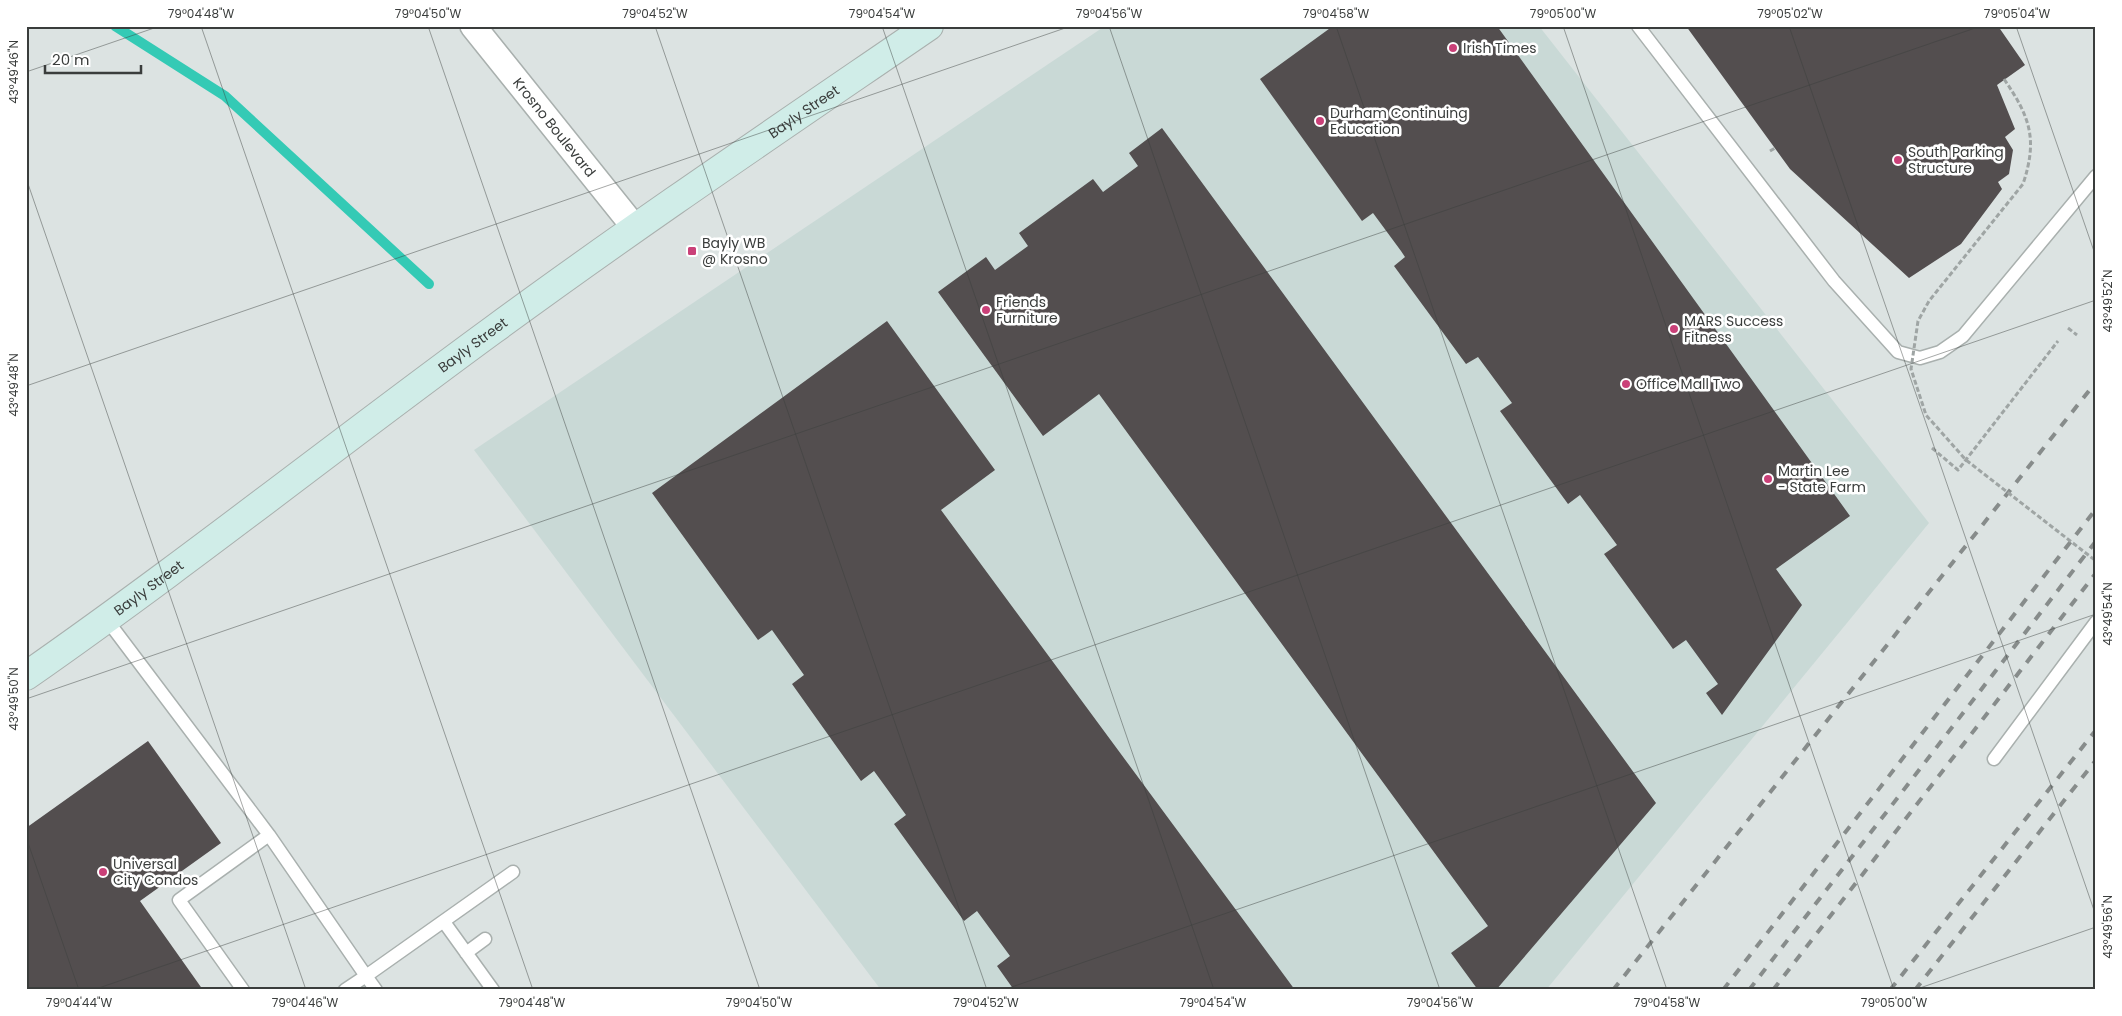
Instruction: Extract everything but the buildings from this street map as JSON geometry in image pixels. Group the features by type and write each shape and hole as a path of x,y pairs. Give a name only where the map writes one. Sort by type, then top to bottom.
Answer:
{"main road":[{"name":"Bayly Street","path":"26,676 107,620 492,330 635,228 929,26"}],"street":[{"name":"Krosno Boulevard","path":"473,26 635,228"}],"lane":[{"path":"1638,26 1834,281 1898,352 1920,358 1940,352 1963,336 2096,176"},
{"path":"107,620 269,836 376,990"},
{"path":"1994,759 2096,622"},
{"path":"243,990 179,900 269,836"},
{"path":"345,990 513,872"},
{"path":"444,922 493,990"},
{"path":"466,953 485,939"}],"path":[{"path":"2004,79 2019,101 2028,121 2032,140 2031,160 2023,184 1928,301 1918,321 1912,346 1911,369 1926,414 1966,460 2096,561"},
{"path":"1770,151 1775,148"},
{"path":"2068,328 2076,336"},
{"path":"1932,448 1958,470 2058,341"}],"shaded area":[{"path":"1105,26 1539,26 1929,523 1546,990 881,990 474,450"}],"waterway":[{"path":"115,26 225,96 429,284"}],"railway":[{"path":"1613,990 2096,382"},
{"path":"1723,990 2096,509"},
{"path":"1749,990 2096,541"},
{"path":"1773,990 2096,573"},
{"path":"1890,990 2096,730"},
{"path":"1915,990 2096,760"}],"place":[{"name":"Irish Times","path":"1453,48"},
{"name":"Durham Continuing Education","path":"1320,121"},
{"name":"South Parking Structure","path":"1898,160"},
{"name":"Bayly WB @ Krosno","path":"692,251"},
{"name":"Friends Furniture","path":"986,310"},
{"name":"MARS Success Fitness","path":"1674,329"},
{"name":"Office Mall Two","path":"1626,384"},
{"name":"Martin Lee - State Farm","path":"1768,479"},
{"name":"Universal City Condos","path":"103,872"}]}
